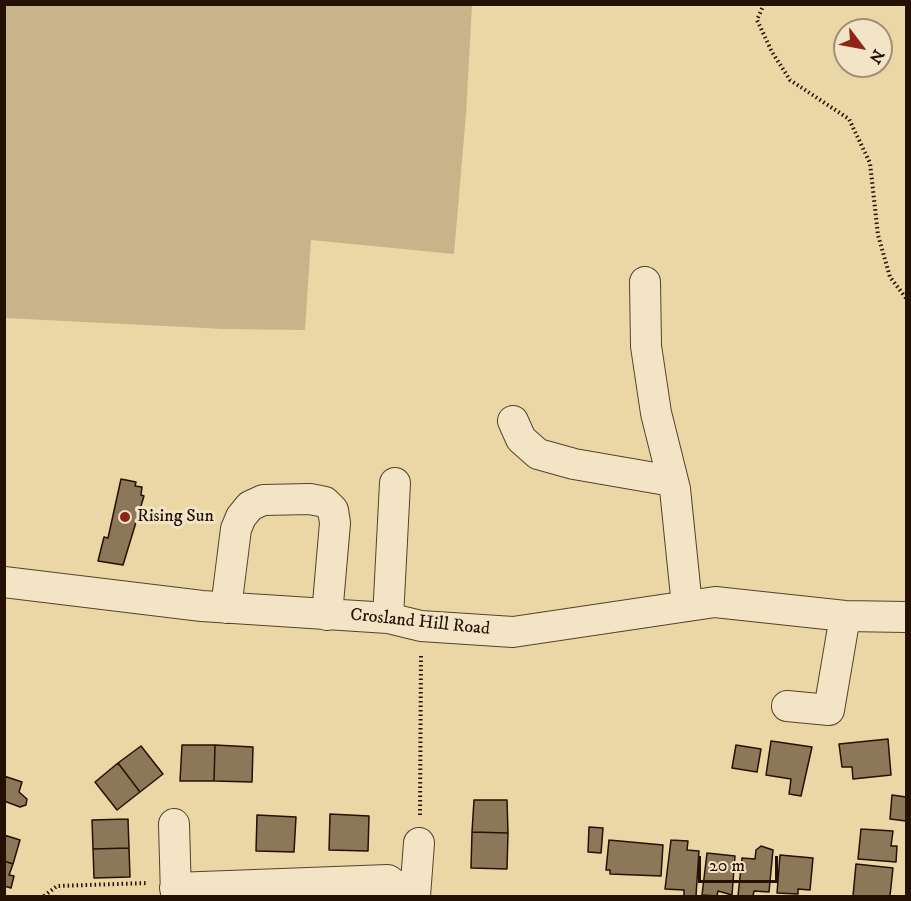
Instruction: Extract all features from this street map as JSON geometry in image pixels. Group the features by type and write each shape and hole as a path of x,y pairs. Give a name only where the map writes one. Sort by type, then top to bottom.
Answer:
{"street":[{"path":"645,282 646,346 656,413 672,481 687,606"},
{"path":"513,421 521,439 538,454 574,464 672,481"},
{"path":"387,618 395,483"},
{"path":"226,608 236,529 241,517 250,506 262,500 310,499 325,502 333,510 327,615"},
{"name":"Crosland Hill Road","path":"4,582 226,608 387,618 421,626 513,632 715,602 845,616 906,617"},
{"path":"787,706 829,710 845,616"},
{"path":"174,824 175,892 388,880 410,897"},
{"path":"415,897 419,843"}],"path":[{"path":"764,4 757,20 772,52 790,80 849,119 870,163 878,235 890,277 906,298"},
{"path":"419,843 421,626"},
{"path":"44,897 57,886 152,883 175,892"}],"shaded area":[{"path":"4,5 472,5 466,114 454,254 311,240 305,330 224,329 5,318"}],"building":[{"name":"Rising Sun","path":"121,479 136,482 135,486 142,487 141,495 144,496 123,565 98,561 104,537 108,538"},
{"path":"888,739 891,775 853,779 852,767 842,767 839,744"},
{"path":"771,741 812,747 801,796 789,794 791,779 766,775"},
{"path":"182,745 215,745 214,781 180,781"},
{"path":"215,745 253,747 252,782 214,781"},
{"path":"736,745 761,749 757,772 732,768"},
{"path":"141,746 163,774 140,792 118,763"},
{"path":"118,763 140,792 117,810 95,782"},
{"path":"4,776 22,782 19,792 27,799 26,805 20,807 4,801"},
{"path":"892,795 906,797 906,821 890,819"},
{"path":"474,800 507,800 508,833 472,832"},
{"path":"330,814 369,816 368,851 329,850"},
{"path":"257,815 296,817 294,852 256,851"},
{"path":"128,819 129,848 93,849 92,820"},
{"path":"589,827 603,828 601,853 588,852"},
{"path":"861,829 893,831 891,846 897,846 896,862 858,859"},
{"path":"472,832 508,833 507,869 471,868"},
{"path":"4,835 20,840 13,864 4,861"},
{"path":"609,840 663,845 661,876 610,874 610,870 606,870"},
{"path":"671,840 688,841 687,850 699,851 696,896 684,896 684,890 665,889"},
{"path":"761,846 773,850 769,892 754,891 753,896 738,896 742,858 755,859 756,850"},
{"path":"129,848 130,877 94,878 93,849"},
{"path":"707,853 735,856 732,895 718,891 717,896 702,895"},
{"path":"780,855 813,858 810,890 798,889 798,894 777,893"},
{"path":"4,861 13,864 9,875 14,876 11,888 4,886"},
{"path":"856,864 893,868 890,896 853,896"}],"place":[{"name":"Rising Sun","path":"125,517"}]}
